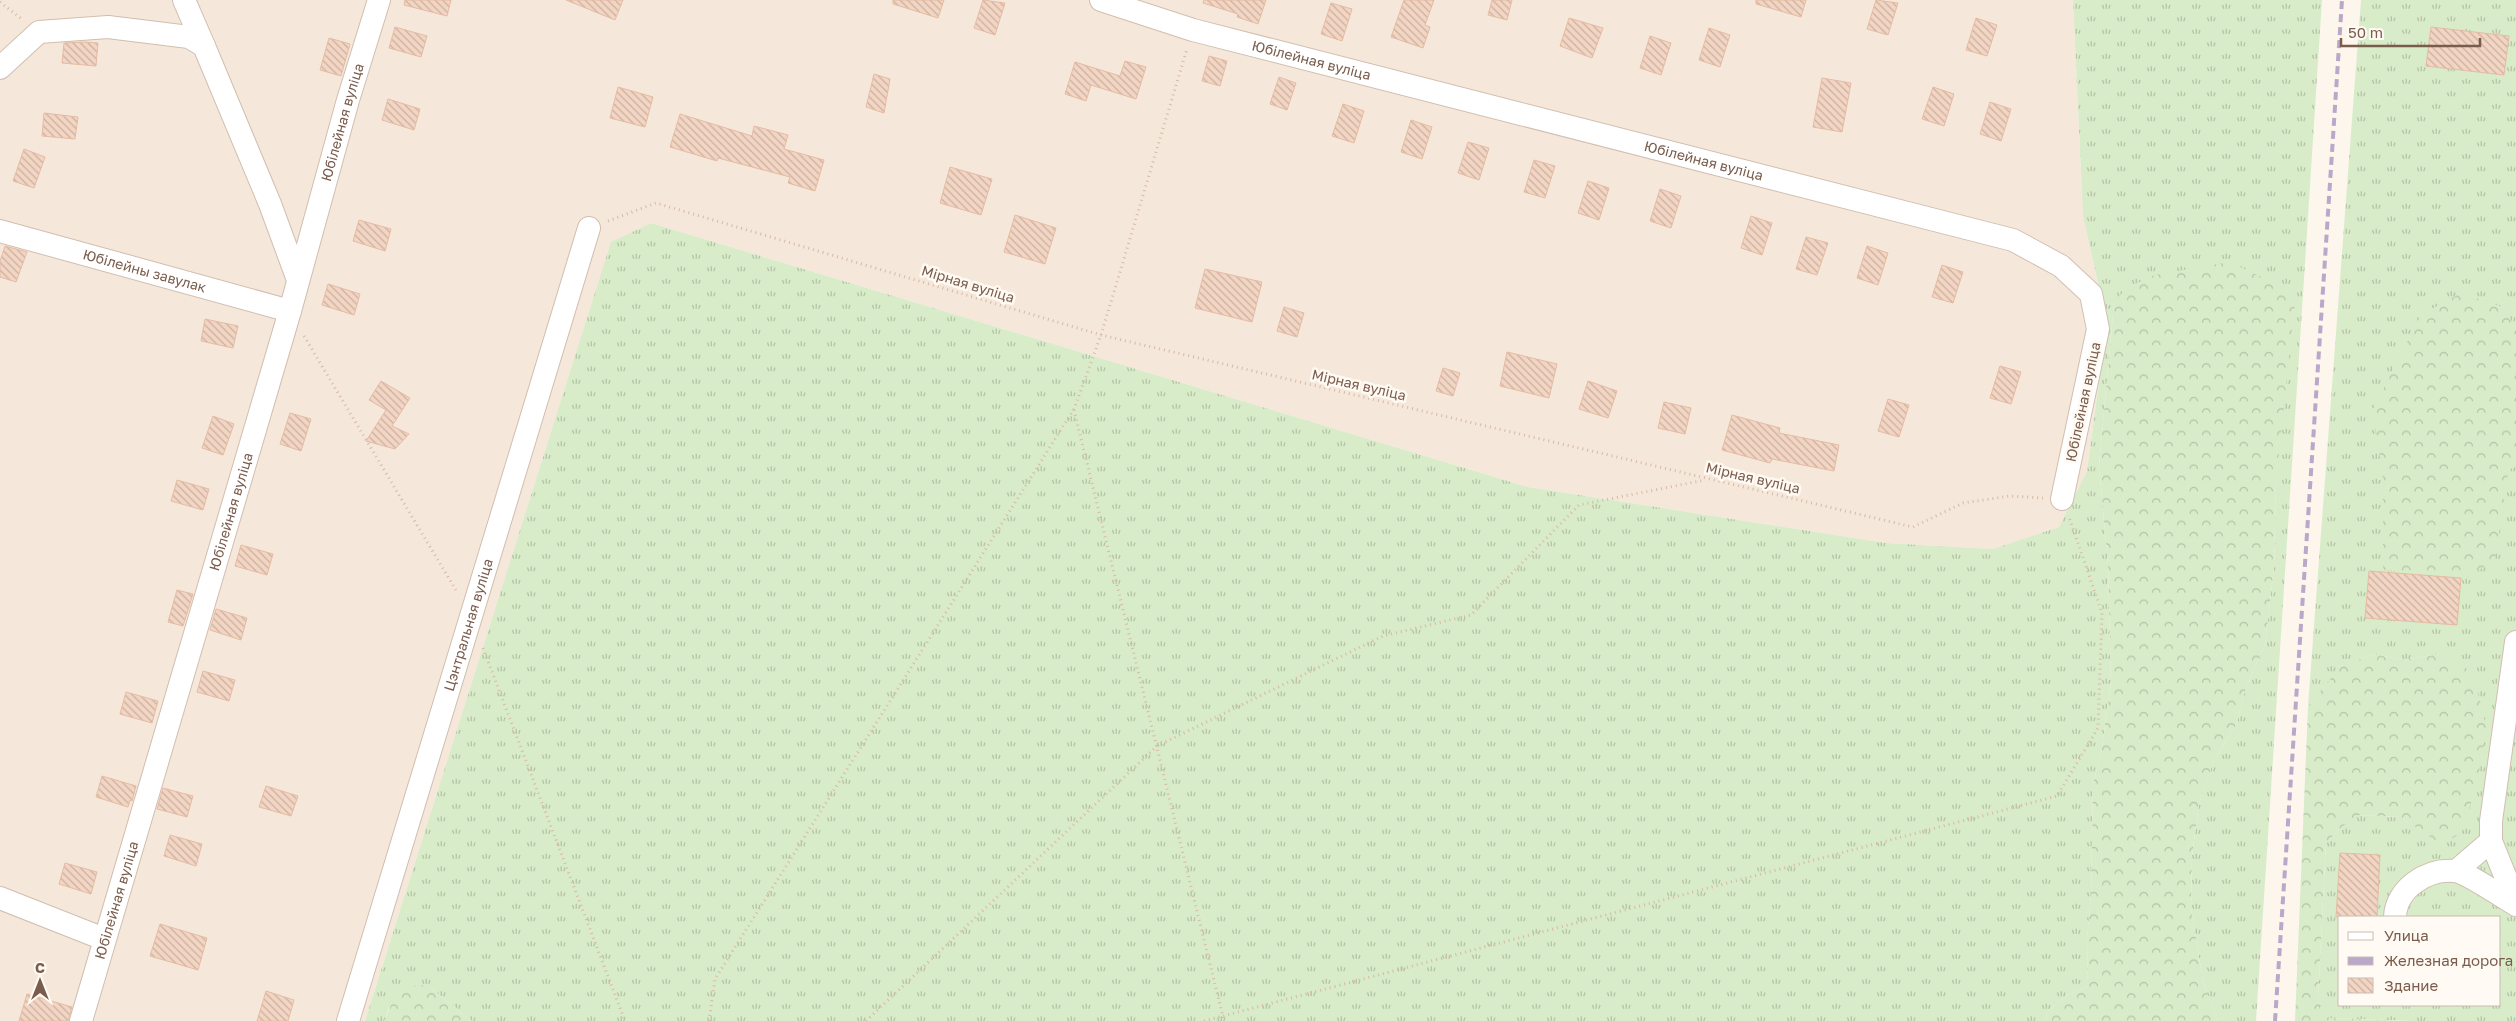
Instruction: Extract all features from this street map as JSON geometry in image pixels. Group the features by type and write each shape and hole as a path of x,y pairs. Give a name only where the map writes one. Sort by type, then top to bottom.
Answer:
{"street":[{"path":"184,0 270,204 298,280"},
{"name":"Юбілейная вуліца","path":"81,1021 290,312 348,100 379,0"},
{"name":"Юбілейная вуліца","path":"1101,0 1193,30 2013,240 2060,266 2091,294 2098,329 2062,499"},
{"path":"0,68 39,32 108,27 189,37 204,46"},
{"name":"Цэнтральная вуліца","path":"348,1021 588,228"},
{"name":"Юбілейны завулак","path":"0,229 290,312"},
{"path":"2516,642 2491,821 2491,842 2516,904"},
{"path":"2394,916 2395,904 2409,886 2429,874 2456,871 2491,842"},
{"path":"2456,871 2516,904"},
{"path":"0,898 104,939"}],"path":[{"path":"0,2 39,32"},
{"path":"709,1021 714,979 1074,410 1101,335 1193,30"},
{"name":"Мірная вуліца","path":"588,228 656,203 1101,335 1912,527 1963,503 2010,496 2062,499"},
{"path":"1074,410 1224,1021"},
{"path":"866,1021 1157,746 1384,636 1470,615 1580,505 1708,479"},
{"path":"1204,1021 2057,796 2098,728 2102,613 2062,499"}],"shaded area":[{"path":"0,0 2073,0 2083,216 2107,323 2087,471 2059,527 1993,549 1886,543 1528,487 651,223 611,243 365,1021 0,1021"}],"green space":[{"path":"2073,0 2322,0 2256,1021 2217,1021 2203,981 2191,908 2192,856 2199,803 2214,760 2236,725 2247,684 2265,645 2274,567 2276,481 2114,303 2099,466 2108,564 2111,682 2101,754 2093,784 2091,895 2087,940 2088,986 2067,995 2047,1012 2046,1021 472,1021 427,985 389,1008 384,1021 365,1021 611,242 651,223 1528,487 1886,543 1993,549 2059,527 2087,471 2107,323 2083,216"},
{"path":"2361,0 2516,0 2516,1021 2412,1021 2330,1018 2319,1013 2318,998 2326,843 2339,829 2358,815 2401,817 2442,844 2439,654 2404,660 2373,654 2342,666 2308,706"},
{"path":"2229,262 2296,293 2276,481 2274,567 2265,645 2247,684 2236,725 2214,760 2199,803 2192,856 2191,908 2203,981 2217,1021 2046,1021 2047,1012 2067,995 2088,986 2087,940 2091,895 2093,784 2101,754 2111,682 2108,564 2099,466 2114,303 2126,288 2155,275"},
{"path":"2461,293 2503,307 2516,328 2516,461 2508,474 2495,560 2468,577 2383,570 2383,480 2373,409 2421,315"},
{"path":"2373,654 2404,660 2439,654 2473,672 2486,726 2477,785 2461,833 2442,845 2401,817 2359,815 2339,829 2326,843 2318,998 2320,1013 2330,1018 2412,1021 2295,1021 2308,706 2341,666"},
{"path":"427,985 472,1021 384,1021 399,987"}],"building":[{"path":"405,0 451,0 447,16 404,5"},
{"path":"566,0 623,0 615,20"},
{"path":"893,0 944,0 938,18 893,4"},
{"path":"983,0 1005,3 995,35 974,28"},
{"path":"1204,0 1266,0 1258,24 1237,17 1238,14 1203,3"},
{"path":"1404,0 1434,0 1425,25 1430,27 1423,48 1391,37"},
{"path":"1492,0 1512,0 1507,20 1488,15"},
{"path":"1756,0 1806,0 1801,17 1756,4"},
{"path":"1876,0 1898,3 1888,35 1867,29"},
{"path":"1331,3 1352,9 1342,41 1321,34"},
{"path":"1569,18 1603,28 1592,58 1560,46"},
{"path":"1976,18 1997,25 1987,56 1966,50"},
{"path":"395,27 427,36 421,57 389,48"},
{"path":"2431,27 2509,36 2504,75 2426,66"},
{"path":"1709,28 1730,35 1720,67 1699,60"},
{"path":"1650,36 1671,43 1661,75 1640,68"},
{"path":"329,38 350,44 341,76 320,70"},
{"path":"64,43 98,43 96,66 62,63"},
{"path":"1209,56 1227,61 1220,86 1202,81"},
{"path":"1125,61 1146,67 1136,99 1091,85 1086,101 1065,94 1075,62 1120,76"},
{"path":"874,74 890,79 884,113 866,107"},
{"path":"1279,77 1296,83 1287,110 1270,104"},
{"path":"1822,78 1851,83 1842,132 1813,127"},
{"path":"618,87 653,97 645,127 610,118"},
{"path":"1933,87 1954,94 1944,126 1922,119"},
{"path":"388,99 420,109 414,130 382,120"},
{"path":"1990,102 2011,109 2001,141 1980,134"},
{"path":"1343,104 1364,111 1354,143 1332,136"},
{"path":"44,113 78,117 75,139 42,136"},
{"path":"680,114 752,136 754,126 788,135 784,149 824,160 815,191 788,183 790,177 718,158 717,161 670,147"},
{"path":"1411,120 1432,127 1422,159 1401,152"},
{"path":"1468,142 1489,148 1479,180 1458,173"},
{"path":"24,149 45,157 34,188 13,181"},
{"path":"1534,160 1555,166 1545,198 1524,192"},
{"path":"950,167 992,179 981,215 940,203"},
{"path":"1588,181 1609,188 1599,220 1578,213"},
{"path":"1660,189 1681,196 1671,228 1650,221"},
{"path":"1015,215 1056,228 1045,264 1004,252"},
{"path":"1751,216 1772,223 1762,255 1741,248"},
{"path":"359,220 391,229 385,251 353,241"},
{"path":"1806,237 1828,243 1817,275 1796,269"},
{"path":"5,246 27,252 16,282 0,277 0,261"},
{"path":"1867,246 1888,253 1878,285 1857,278"},
{"path":"1942,265 1963,272 1953,303 1932,297"},
{"path":"1205,269 1262,282 1252,322 1195,308"},
{"path":"328,284 360,294 354,315 322,305"},
{"path":"1284,307 1304,313 1297,337 1277,331"},
{"path":"205,319 238,326 233,348 201,341"},
{"path":"1507,352 1557,364 1549,398 1500,386"},
{"path":"2000,366 2021,372 2011,404 1990,398"},
{"path":"1443,368 1460,373 1453,396 1436,391"},
{"path":"381,381 410,398 392,426 409,434 395,449 366,441 386,410 369,400"},
{"path":"1588,381 1617,391 1608,418 1579,409"},
{"path":"1888,399 1909,405 1899,437 1878,431"},
{"path":"1664,402 1691,408 1685,434 1658,428"},
{"path":"290,413 311,419 301,451 280,444"},
{"path":"1732,415 1780,428 1779,433 1839,445 1834,471 1772,459 1770,463 1722,450"},
{"path":"213,416 234,424 223,455 202,448"},
{"path":"177,480 209,489 203,510 171,501"},
{"path":"241,545 273,554 267,575 235,566"},
{"path":"2369,571 2461,578 2457,625 2365,618"},
{"path":"177,590 193,594 183,626 168,622"},
{"path":"216,609 247,618 241,640 210,630"},
{"path":"203,671 235,680 229,701 197,692"},
{"path":"126,692 158,701 152,723 120,714"},
{"path":"102,776 136,786 132,801 130,800 128,807 96,797"},
{"path":"266,786 298,796 291,816 259,807"},
{"path":"163,788 193,796 187,817 157,809"},
{"path":"170,835 202,844 196,866 164,856"},
{"path":"2340,853 2380,855 2377,916 2336,917"},
{"path":"65,863 97,872 91,894 59,884"},
{"path":"160,924 207,938 198,970 150,956"},
{"path":"266,991 294,1000 288,1021 257,1021"},
{"path":"27,994 72,1007 68,1021 19,1021"}],"railway":[{"path":"2275,1021 2342,0"}]}
